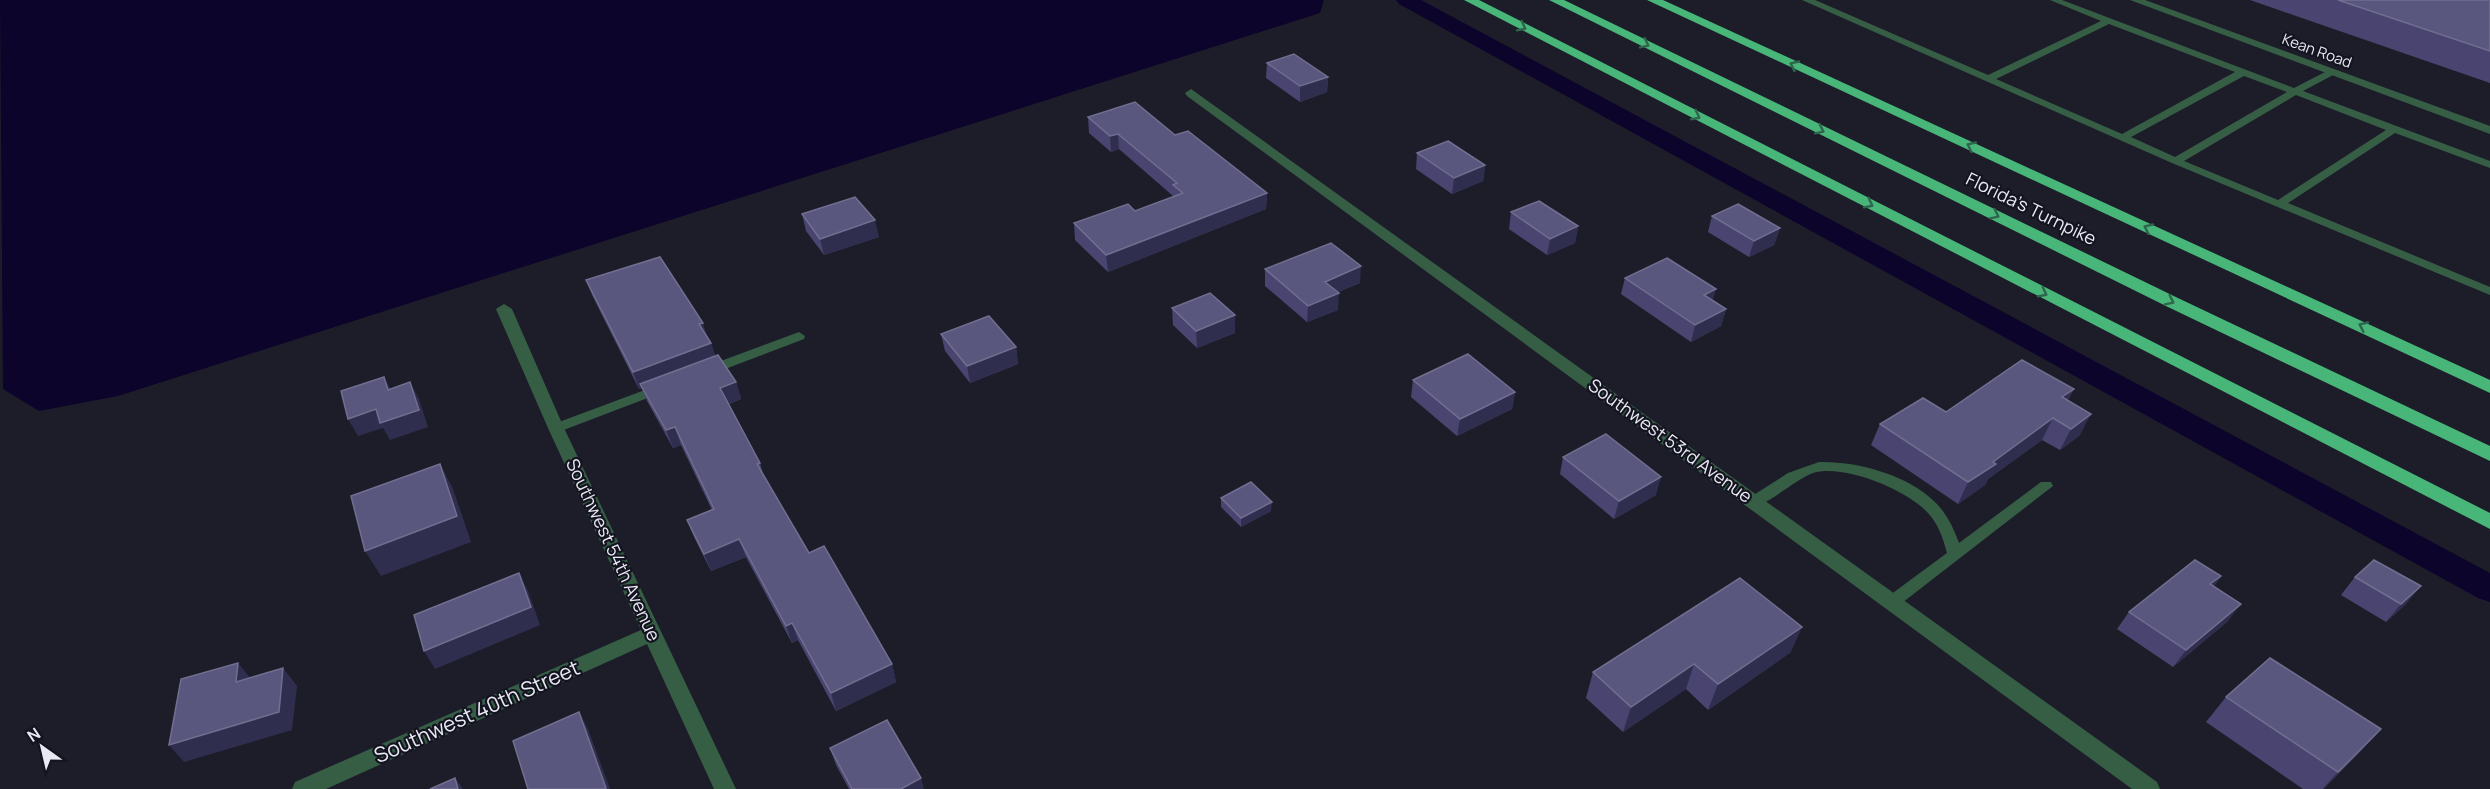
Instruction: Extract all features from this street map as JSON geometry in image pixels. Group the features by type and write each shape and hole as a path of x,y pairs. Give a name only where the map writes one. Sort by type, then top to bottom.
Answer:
{"highway":[{"path":"1470,0 2490,522"},
{"name":"Florida's Turnpike","path":"1555,0 2184,308 2490,453"},
{"name":"Florida's Turnpike","path":"1653,0 2417,351 2490,387"},
{"path":"2417,351 2490,380"}],"street":[{"name":"Kean Road","path":"2134,0 2490,130"},
{"name":"Southwest 53rd Avenue","path":"1191,93 2149,789"},
{"name":"Southwest 54th Avenue","path":"504,309 556,428 725,789"},
{"name":"Southwest 40th Street","path":"303,789 651,634"}],"lane":[{"path":"1807,0 2176,161 2490,291"},
{"path":"2054,0 2490,165"},
{"path":"1990,78 2108,21"},
{"path":"2124,137 2242,72"},
{"path":"2176,161 2332,72"},
{"path":"2279,204 2394,129"},
{"path":"556,428 799,336"},
{"path":"1754,502 1802,472 1820,466 1849,469 1891,481 1927,502 1948,529 1955,555"},
{"path":"1892,602 2046,486"}],"shaded area":[{"path":"0,0 1324,0 1320,13 118,396 39,411 3,389"}],"building":[{"path":"2338,0 2490,0 2490,51"},
{"path":"1294,54 1328,77 1300,86 1267,63"},
{"path":"1135,102 1175,135 1188,131 1267,193 1106,255 1074,223 1128,204 1135,211 1183,193 1173,185 1177,183 1118,134 1110,136 1088,117"},
{"path":"1448,141 1485,165 1454,178 1417,153"},
{"path":"855,197 875,220 820,239 802,214"},
{"path":"1539,201 1578,226 1550,239 1511,212"},
{"path":"1738,204 1780,228 1754,241 1712,216"},
{"path":"1331,243 1361,266 1325,282 1339,293 1308,306 1265,269"},
{"path":"660,257 703,323 699,324 711,343 633,372 586,280"},
{"path":"1667,258 1716,289 1704,295 1726,309 1695,325 1625,278"},
{"path":"1210,293 1235,315 1196,331 1172,308"},
{"path":"989,316 1016,347 967,366 941,334"},
{"path":"1468,354 1515,392 1460,419 1413,380"},
{"path":"718,355 736,382 720,388 760,463 757,464 809,553 824,546 892,664 831,693 792,623 786,626 739,539 704,554 687,520 714,509 675,427 666,430 640,384"},
{"path":"2022,360 2074,389 2062,397 2091,414 2071,429 2053,418 1993,462 1996,464 1968,482 1880,424 1923,398 1946,412"},
{"path":"384,377 388,390 410,382 419,410 380,423 376,409 348,419 341,391"},
{"path":"1606,434 1661,477 1619,501 1563,457"},
{"path":"440,464 457,516 365,551 351,496"},
{"path":"1251,482 1272,502 1241,518 1221,498"},
{"path":"2195,560 2221,576 2210,584 2241,604 2186,650 2129,612"},
{"path":"2374,560 2421,586 2401,604 2355,577"},
{"path":"519,573 531,607 424,651 414,615"},
{"path":"1740,578 1802,627 1718,684 1694,664 1631,707 1593,672"},
{"path":"2270,658 2381,729 2338,772 2226,697"},
{"path":"238,663 236,682 283,668 279,712 169,745 181,679"},
{"path":"579,712 606,788 528,789 513,741"},
{"path":"887,720 921,778 901,789 852,789 830,748"},
{"path":"455,778 458,789 430,789"}],"waterway":[{"path":"1406,0 2490,589"}]}
